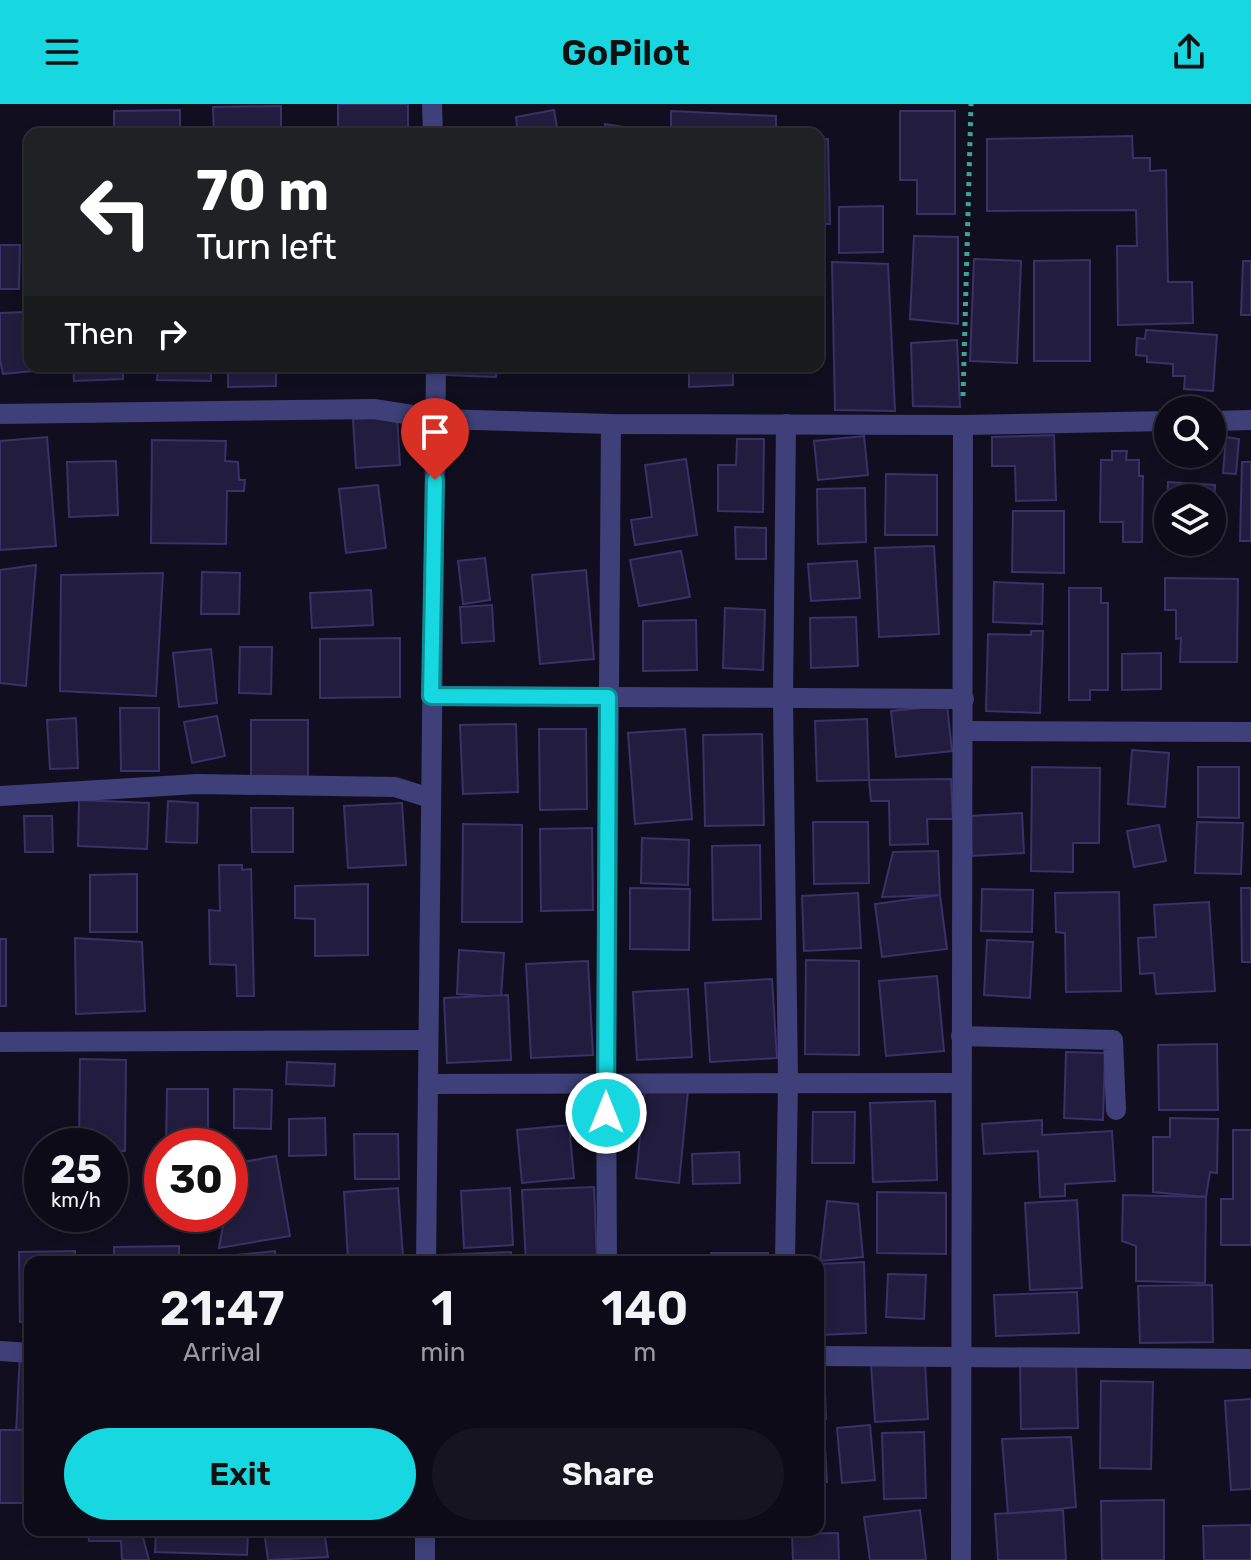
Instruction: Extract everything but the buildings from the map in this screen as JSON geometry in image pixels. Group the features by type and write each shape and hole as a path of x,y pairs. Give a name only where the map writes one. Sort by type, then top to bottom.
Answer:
{"street":[{"path":"432,104 433,128"},
{"path":"426,1256 436,372"},
{"path":"0,414 374,409 437,419 611,424 963,425 1154,421"},
{"path":"1226,421 1251,420"},
{"path":"607,1256 611,424"},
{"path":"785,1256 788,1083 783,698 786,424"},
{"path":"961,1560 963,425"},
{"path":"431,696 964,699"},
{"path":"963,731 1251,732"},
{"path":"0,796 197,784 395,787 430,798"},
{"path":"961,1036 1113,1040 1116,1110"},
{"path":"0,1042 428,1040"},
{"path":"428,1084 961,1083"},
{"path":"0,1351 24,1353"},
{"path":"824,1356 1251,1359"},
{"path":"425,1536 425,1560"}],"path":[{"path":"963,425 971,104"}],"route":[{"path":"435,480 431,696 608,697 606,1113"}]}
